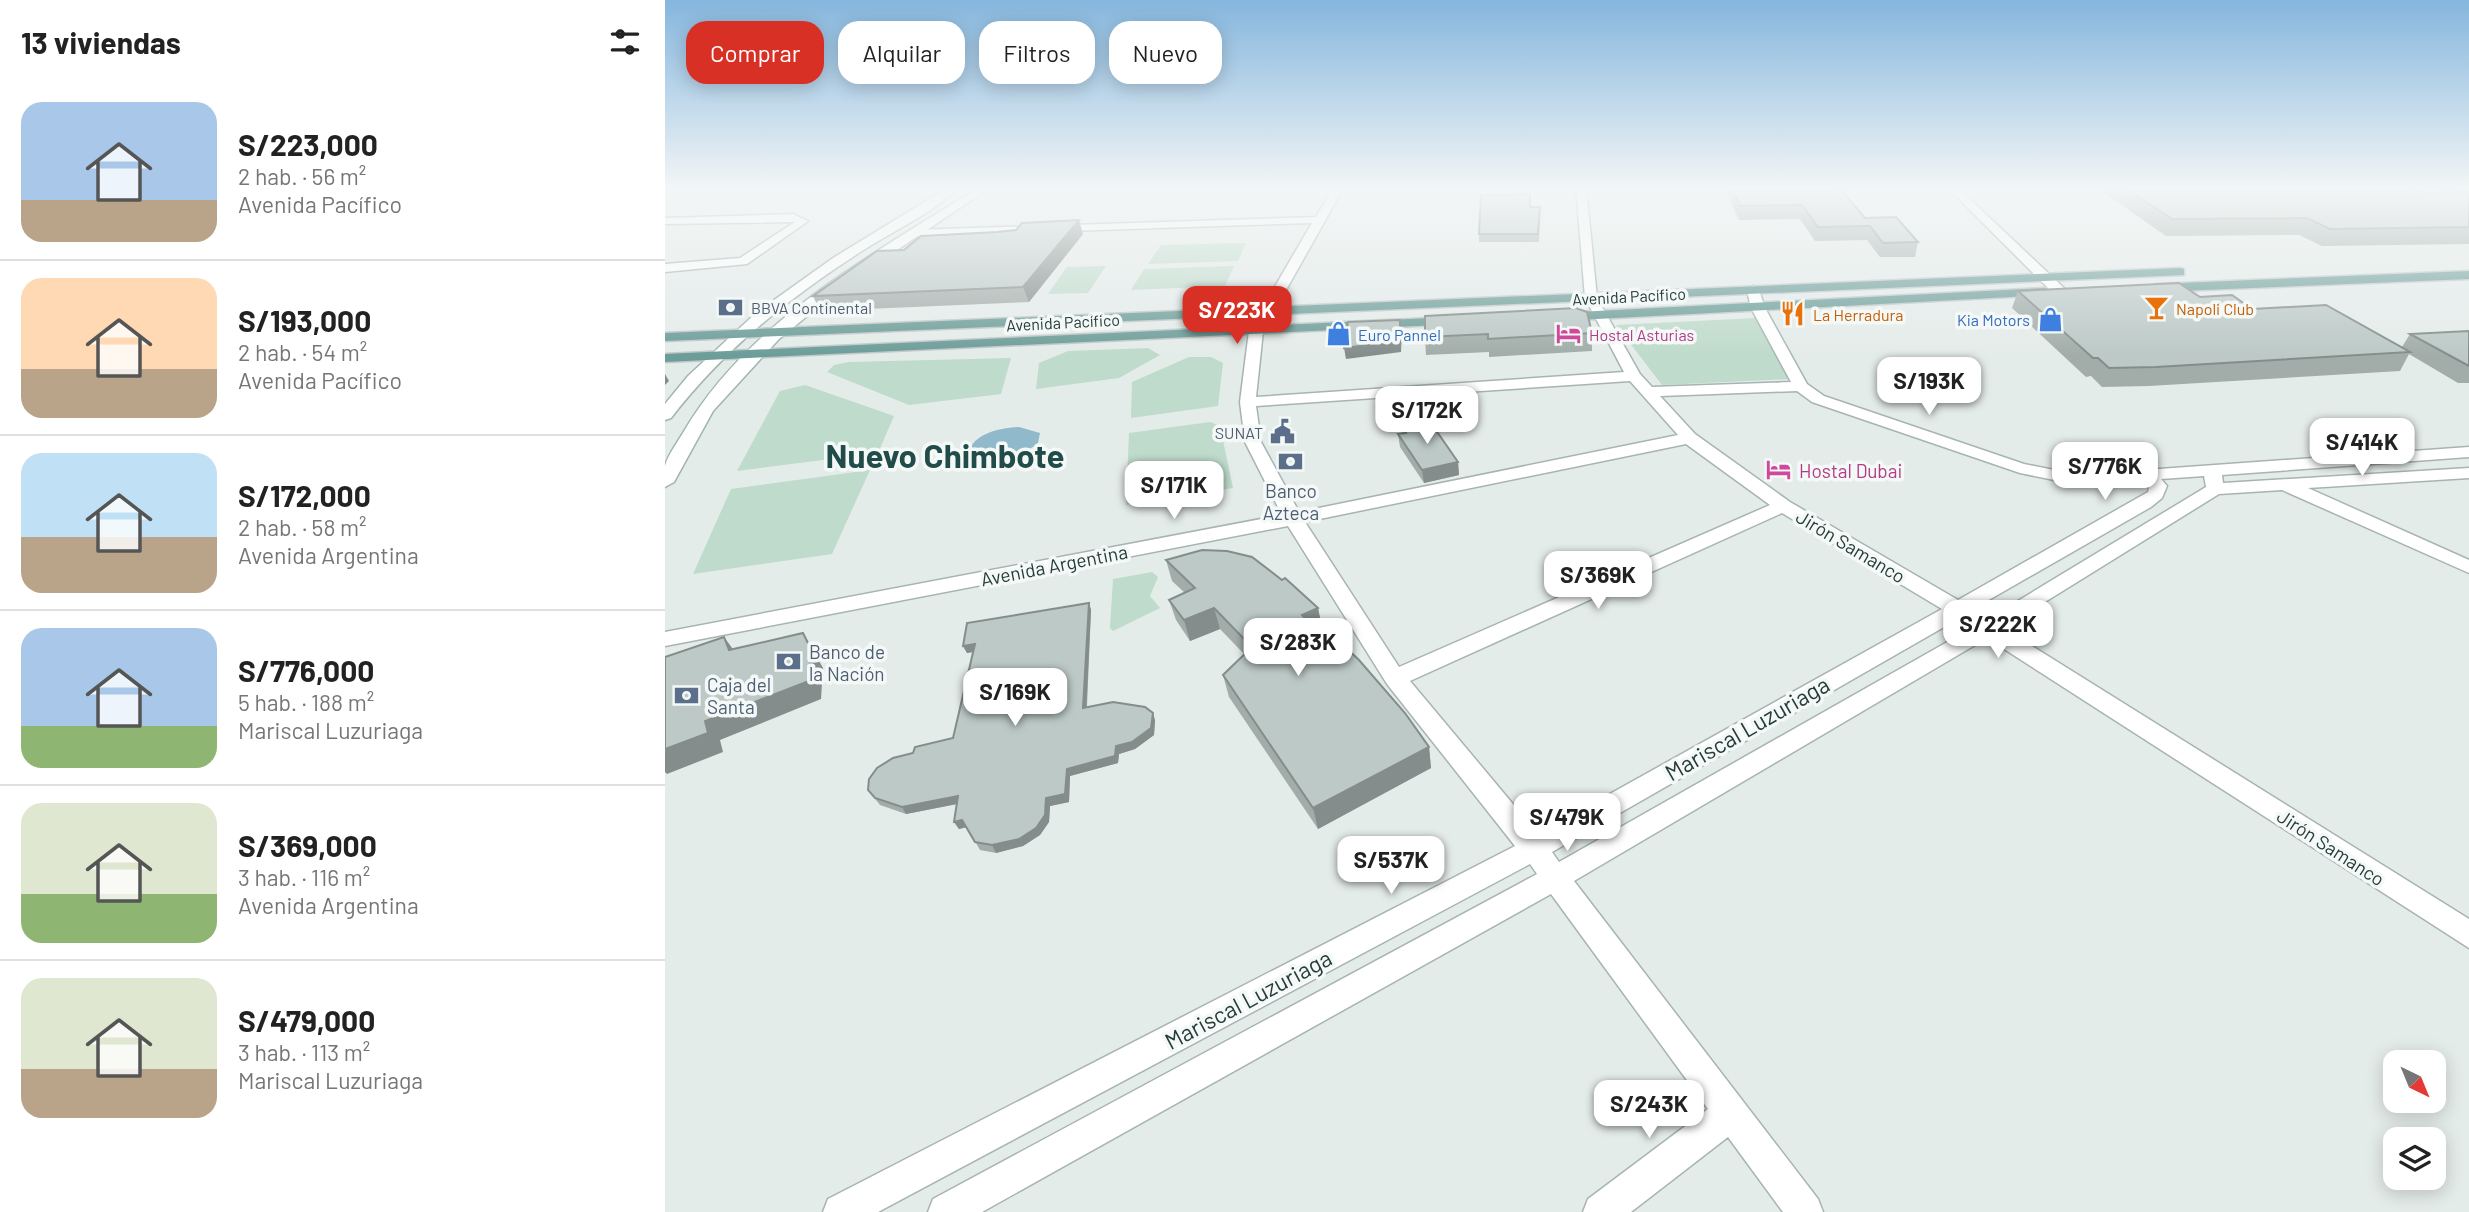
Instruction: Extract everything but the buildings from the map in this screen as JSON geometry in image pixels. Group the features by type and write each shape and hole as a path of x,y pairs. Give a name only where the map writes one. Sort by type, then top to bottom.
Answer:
{"main road":[{"name":"Avenida Pacífico","path":"1544,317 1595,306 1753,290 2191,272"},
{"name":"Avenida Pacífico","path":"665,337 1265,312 1595,306 1758,308 2469,275"},
{"name":"Avenida Pacífico","path":"665,358 1462,321"}],"street":[{"path":"665,268 713,266 753,256 771,244"},
{"path":"665,415 697,373 741,334 803,284 866,244"},
{"path":"665,482 712,401 775,333 803,309 898,244"},
{"path":"1304,244 1256,331 1248,402 1252,442 1277,484 1293,519 1395,678 1534,849 1805,1212"},
{"name":"Jirón Samanco","path":"1588,244 1595,306 1641,384 1689,438 1783,506 1988,628 2469,935"},
{"path":"2010,244 2060,292"},
{"path":"1753,290 1758,308 1796,373 1800,386"},
{"path":"1248,402 1641,384 1800,386 1818,399 2020,468 2064,477 2145,475"},
{"name":"Avenida Argentina","path":"665,639 1293,519 1689,438"},
{"name":"Mariscal Luzuriaga","path":"946,1212 1555,878 1988,628 2214,479 2253,467 2469,452"},
{"path":"2253,467 2284,485 2469,567"},
{"name":"Mariscal Luzuriaga","path":"2145,475 2284,485 2469,473"},
{"name":"Mariscal Luzuriaga","path":"841,1212 1534,849 2145,503 2156,494 2158,486 2145,475"},
{"path":"1395,678 1783,506"},
{"path":"1601,1212 1731,1113"}],"green space":[{"path":"1246,244 1238,261 1148,264 1161,245"},
{"path":"1106,266 1088,293 1048,294 1067,267"},
{"path":"1234,266 1225,286 1131,290 1144,269"},
{"path":"1755,318 1793,379 1662,385 1616,325"},
{"path":"1148,348 1160,355 1119,378 1036,389 1039,363 1068,351"},
{"path":"1189,357 1211,357 1223,363 1218,406 1131,418 1132,382"},
{"path":"1011,358 1001,394 909,405 827,372 834,365 849,362"},
{"path":"805,385 894,416 878,453 737,471 780,391"},
{"path":"1210,422 1220,426 1233,488 1126,505 1129,433"},
{"path":"870,470 832,554 693,574 731,489"},
{"path":"1152,572 1158,577 1150,596 1160,608 1113,631 1110,628 1113,579"}],"water":[{"path":"1019,427 1040,433 1038,443 1015,456 997,460 980,458 972,455 969,450 984,435"}],"place":[{"name":"BBVA Continental","path":"731,307"},
{"name":"Napoli Club","path":"2156,308"},
{"name":"La Herradura","path":"1793,314"},
{"name":"Kia Motors","path":"2050,319"},
{"name":"Euro Pannel","path":"1338,334"},
{"name":"Hostal Asturias","path":"1569,334"},
{"name":"SUNAT","path":"1283,432"},
{"name":"Banco Azteca","path":"1291,462"},
{"name":"Hostal Dubai","path":"1779,470"},
{"name":"Banco de la Nación","path":"789,662"},
{"name":"Caja del Santa","path":"687,695"}],"district":[{"name":"Nuevo Chimbote","path":"945,455"}]}
